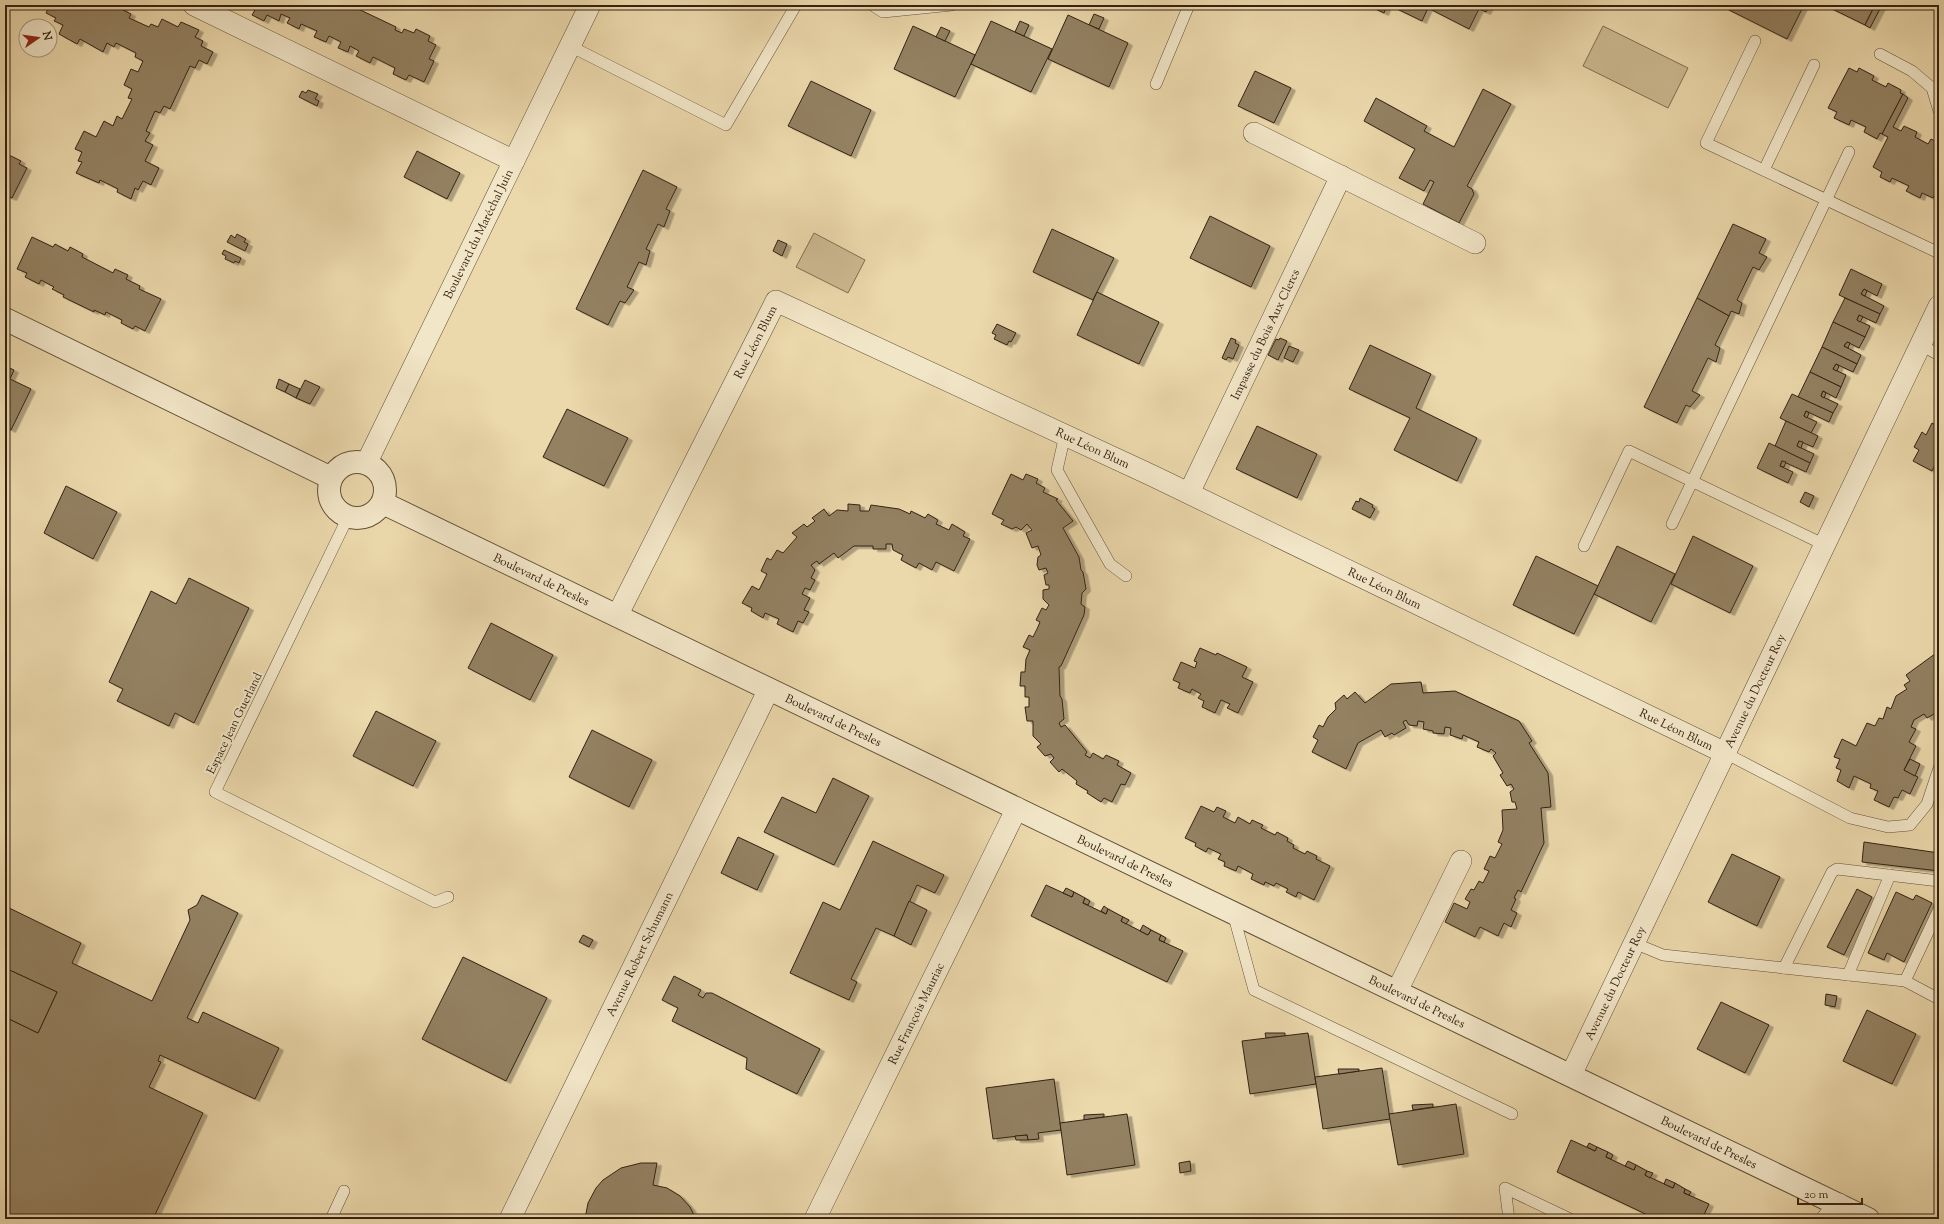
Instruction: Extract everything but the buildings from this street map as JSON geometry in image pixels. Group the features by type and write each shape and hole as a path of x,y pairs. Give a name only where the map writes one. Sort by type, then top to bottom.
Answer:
{"street":[{"path":"194,5 514,161"},
{"name":"Boulevard du Maréchal Juin","path":"366,464 590,5"},
{"path":"1254,133 1475,243"},
{"name":"Impasse du Bois Aux Clercs","path":"1189,494 1341,176"},
{"name":"Rue Léon Blum","path":"617,616 776,301 1189,494 1725,753"},
{"name":"Avenue du Docteur Roy","path":"1571,1075 1939,306"},
{"path":"5,319 331,478"},
{"path":"350,463 366,464 375,468 381,476 384,489 382,503 378,509 368,516 356,519 348,517 339,513 333,506 329,496 328,487 331,478 336,471 350,463"},
{"name":"Boulevard de Presles","path":"382,503 1571,1075 1833,1212 1868,1219"},
{"name":"Avenue Robert Schumann","path":"510,1219 769,689"},
{"name":"Rue François Mauriac","path":"815,1219 1017,808"},
{"path":"1397,991 1461,860"}],"lane":[{"path":"570,46 726,125 796,5"},
{"path":"872,5 885,8 952,5"},
{"path":"1156,84 1189,5"},
{"path":"1754,41 1706,143 1939,253"},
{"path":"1880,54 1912,71 1932,88 1939,111"},
{"path":"1764,170 1814,66"},
{"path":"1672,524 1849,152"},
{"path":"1921,345 1939,355"},
{"path":"1065,436 1057,470 1110,564 1126,576"},
{"path":"1584,546 1629,451 1825,545"},
{"name":"Espace Jean Guerland","path":"348,517 215,792 435,902 448,897"},
{"path":"1725,753 1850,818 1888,827 1910,825 1927,804 1939,768"},
{"path":"1784,968 1832,872 1837,869 1939,881"},
{"path":"1848,975 1890,875"},
{"path":"1905,981 1939,910"},
{"path":"1233,912 1254,990 1512,1114"},
{"path":"1634,943 1663,955 1905,981 1939,999"},
{"path":"1509,1219 1505,1188 1570,1219"},
{"path":"331,1219 344,1191"}],"shaded area":[{"path":"1603,26 1688,68 1668,108 1583,66"},
{"path":"814,233 865,260 848,293 796,267"}]}
